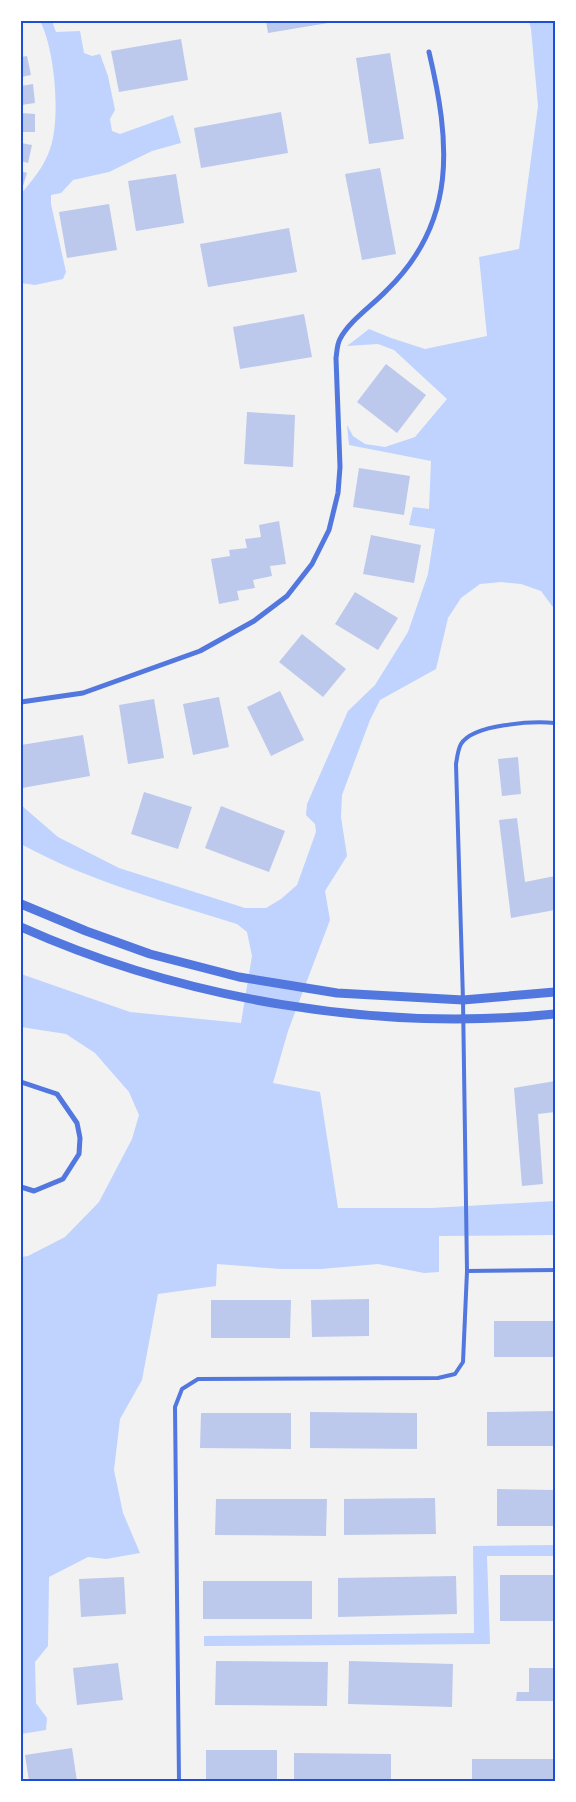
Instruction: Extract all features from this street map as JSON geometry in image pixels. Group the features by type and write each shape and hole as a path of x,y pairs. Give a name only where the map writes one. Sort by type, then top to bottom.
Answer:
{"street":[{"path":"21,702 83,693 200,651 254,621 287,596 312,564 329,530 338,493 340,467 336,358 339,340 348,326 389,288 410,265 431,228 440,197 444,166 444,130 438,89 429,52"},
{"path":"21,904 86,931 150,954 239,976 326,991 464,1000 555,992"},
{"path":"21,927 150,974 234,995 324,1011 416,1018 463,1019 508,1019 555,1014"},
{"path":"21,1082 57,1094 77,1123 80,1138 79,1154 63,1179 34,1191 21,1186"}],"lane":[{"path":"179,1781 175,1407 182,1389 198,1379 438,1378 455,1374 463,1362 467,1271 464,1000 456,764 461,744 474,733 504,725 541,722 555,723"},
{"path":"467,1271 555,1270"}],"water":[{"path":"40,21 52,21 56,32 80,31 84,53 92,56 100,54 108,76 115,110 110,119 112,131 120,134 173,115 181,143 152,151 109,172 73,180 61,193 51,195 51,204 66,272 63,279 35,285 21,283 21,194 34,178 48,155 53,136 56,103 53,66"},
{"path":"529,21 555,21 555,610 541,591 521,584 501,582 480,584 461,598 448,618 436,669 380,700 370,720 342,795 341,817 347,856 325,891 330,920 288,1031 273,1083 320,1092 338,1208 432,1208 555,1201 555,1235 439,1236 439,1272 424,1273 378,1264 321,1269 281,1269 217,1264 216,1286 158,1294 142,1380 120,1419 114,1470 123,1513 140,1553 106,1559 88,1557 49,1577 48,1646 35,1662 36,1703 47,1718 46,1730 21,1734 21,1257 28,1256 65,1237 99,1202 132,1139 139,1115 129,1092 95,1053 66,1034 21,1027 21,974 130,1012 241,1023 252,956 247,932 237,924 100,880 21,844 21,805 58,837 119,868 245,908 266,908 281,899 297,885 316,832 315,824 306,815 307,804 348,711 375,685 408,632 428,574 435,529 409,525 413,507 429,509 431,461 349,445 347,425 353,436 365,444 385,447 415,437 447,399 394,350 378,344 347,346 369,329 425,349 487,336 479,257 519,249 538,106"},
{"path":"555,1545 555,1556 487,1556 490,1644 204,1646 204,1636 474,1633 473,1546"}],"building":[{"path":"266,21 334,21 334,22 268,33"},
{"path":"181,39 188,80 119,92 111,51"},
{"path":"390,53 404,139 369,144 356,58"},
{"path":"27,56 31,75 21,77 21,57"},
{"path":"33,84 35,103 21,105 21,86"},
{"path":"281,112 288,153 201,168 194,128"},
{"path":"21,113 35,114 35,132 21,132"},
{"path":"21,143 32,145 28,163 21,161"},
{"path":"380,168 396,254 362,260 345,174"},
{"path":"21,171 27,173 22,189 21,189"},
{"path":"176,174 184,223 136,231 128,181"},
{"path":"109,204 117,250 67,258 59,212"},
{"path":"289,228 297,272 208,287 200,244"},
{"path":"304,314 312,357 240,369 233,327"},
{"path":"386,364 426,395 397,433 357,402"},
{"path":"247,412 295,415 293,467 244,464"},
{"path":"359,468 410,476 404,515 353,507"},
{"path":"279,521 286,564 270,566 272,576 253,580 255,588 237,591 239,600 219,604 211,559 230,556 229,550 247,548 245,539 261,537 259,525"},
{"path":"371,535 421,545 414,583 363,574"},
{"path":"355,592 398,618 378,650 335,624"},
{"path":"302,634 346,669 323,697 279,662"},
{"path":"280,691 304,740 271,756 247,707"},
{"path":"219,697 229,747 193,755 183,704"},
{"path":"154,699 164,758 128,764 119,705"},
{"path":"83,735 90,776 22,788 21,745"},
{"path":"518,757 521,794 502,796 498,759"},
{"path":"144,792 192,807 178,849 131,834"},
{"path":"221,806 285,831 269,872 205,848"},
{"path":"517,818 525,882 555,876 555,910 511,918 499,820"},
{"path":"555,1081 555,1112 538,1114 543,1184 522,1186 514,1088"},
{"path":"369,1299 369,1336 312,1337 311,1300"},
{"path":"211,1300 291,1300 290,1338 211,1338"},
{"path":"494,1321 555,1321 555,1357 494,1357"},
{"path":"555,1411 555,1446 487,1446 487,1412"},
{"path":"310,1412 417,1413 417,1449 310,1448"},
{"path":"201,1413 291,1413 291,1449 200,1448"},
{"path":"497,1489 555,1490 555,1526 497,1526"},
{"path":"435,1498 436,1534 344,1535 344,1499"},
{"path":"216,1499 327,1499 326,1536 215,1535"},
{"path":"500,1575 555,1575 555,1621 500,1621"},
{"path":"456,1576 457,1614 338,1617 338,1578"},
{"path":"124,1577 126,1614 81,1617 79,1579"},
{"path":"203,1581 312,1581 312,1619 203,1619"},
{"path":"216,1661 328,1662 327,1706 215,1705"},
{"path":"349,1661 453,1664 452,1707 348,1704"},
{"path":"118,1663 123,1700 77,1705 73,1668"},
{"path":"529,1668 555,1668 555,1701 516,1701 517,1692 529,1692"},
{"path":"72,1748 77,1781 29,1781 25,1755"},
{"path":"206,1750 277,1750 277,1781 206,1781"},
{"path":"294,1753 391,1754 391,1781 294,1781"},
{"path":"472,1759 555,1759 555,1781 472,1781"}]}
